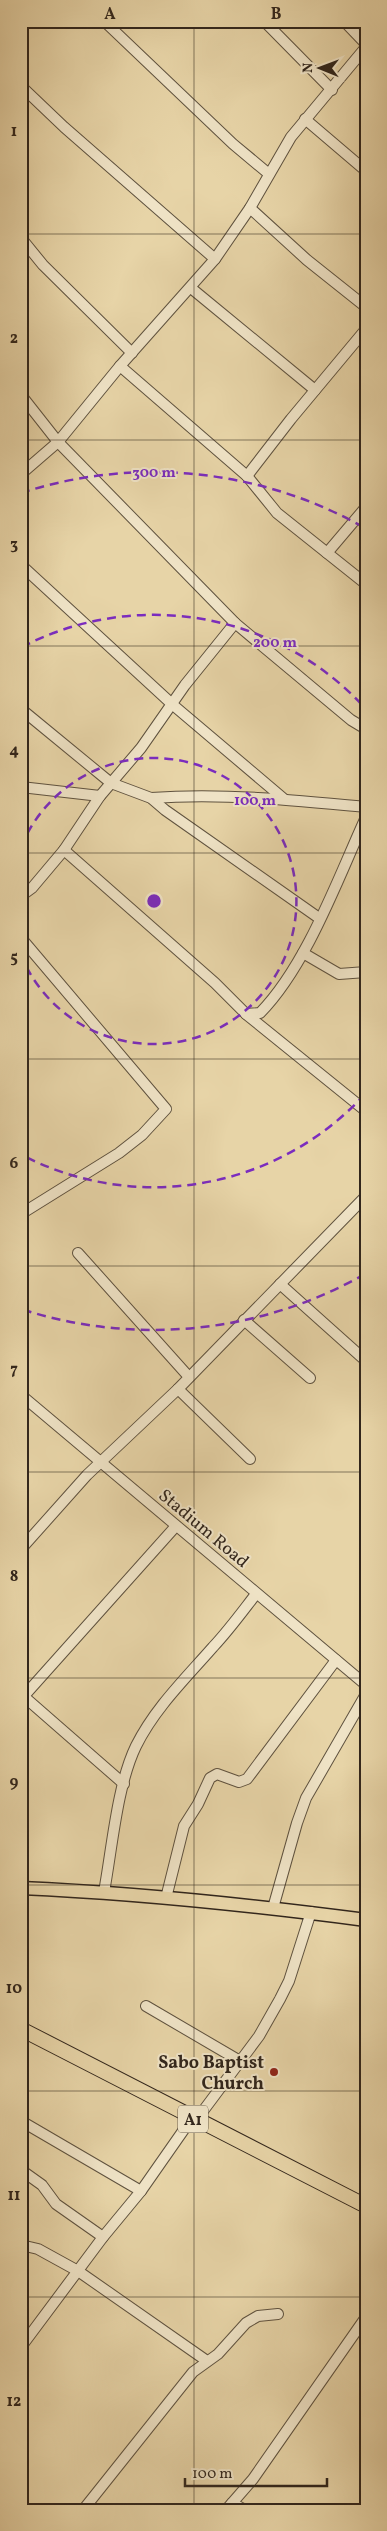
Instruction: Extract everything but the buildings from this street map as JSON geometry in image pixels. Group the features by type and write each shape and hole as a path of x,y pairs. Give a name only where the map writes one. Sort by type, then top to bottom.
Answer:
{"highway":[{"name":"A1","path":"21,2029 366,2206"}],"main road":[{"path":"21,1888 104,1892 311,1912 366,1920"}],"street":[{"path":"104,21 233,144 269,174"},
{"path":"264,21 332,90"},
{"path":"21,474 58,442 120,366 215,259 250,208 279,154 305,119 332,90 366,46 344,21"},
{"path":"21,86 64,127 215,259"},
{"path":"305,119 366,171"},
{"path":"250,208 307,260 366,307"},
{"path":"21,238 43,265 132,353"},
{"path":"191,288 315,390"},
{"path":"247,476 366,329"},
{"path":"120,366 247,476 278,514 366,584"},
{"path":"21,395 58,442 235,623 351,720 366,729"},
{"path":"327,553 366,508"},
{"path":"21,565 173,705 284,799"},
{"path":"21,896 32,888 64,850 100,796 173,705 185,685 235,623"},
{"path":"21,710 111,783 151,798 319,918"},
{"path":"21,786 100,796"},
{"path":"151,798 191,795 284,799 366,807"},
{"path":"246,1014 260,1013 268,1005 303,953 366,817"},
{"path":"64,850 215,983 246,1014 366,1111"},
{"path":"21,938 166,1109 142,1135 119,1152 21,1214"},
{"path":"303,953 339,974 366,972"},
{"path":"21,1549 87,1475 102,1464 178,1389 365,1197"},
{"path":"78,1253 189,1377"},
{"path":"280,1284 366,1361"},
{"path":"244,1320 310,1378"},
{"path":"178,1389 250,1459"},
{"name":"Stadium Road","path":"21,1395 366,1685"},
{"path":"124,1784 23,1695 176,1526"},
{"path":"104,1892 124,1784 135,1748 150,1721 256,1594"},
{"path":"166,1898 184,1826 198,1804 210,1778 217,1774 238,1782 246,1779 336,1660"},
{"path":"273,1908 306,1798 366,1694"},
{"path":"21,2347 103,2237 141,2191 192,2118 203,2111 259,2036 289,1981 311,1912"},
{"path":"146,2006 240,2061"},
{"path":"21,2121 141,2191"},
{"path":"21,2170 42,2185 56,2204 103,2237"},
{"path":"21,2245 38,2249 78,2271 207,2361"},
{"path":"83,2510 192,2372 218,2354 246,2323 258,2316 278,2314"},
{"path":"245,2510 229,2506 253,2479 366,2317"}],"place":[{"name":"Sabo Baptist Church","path":"274,2072"}]}
